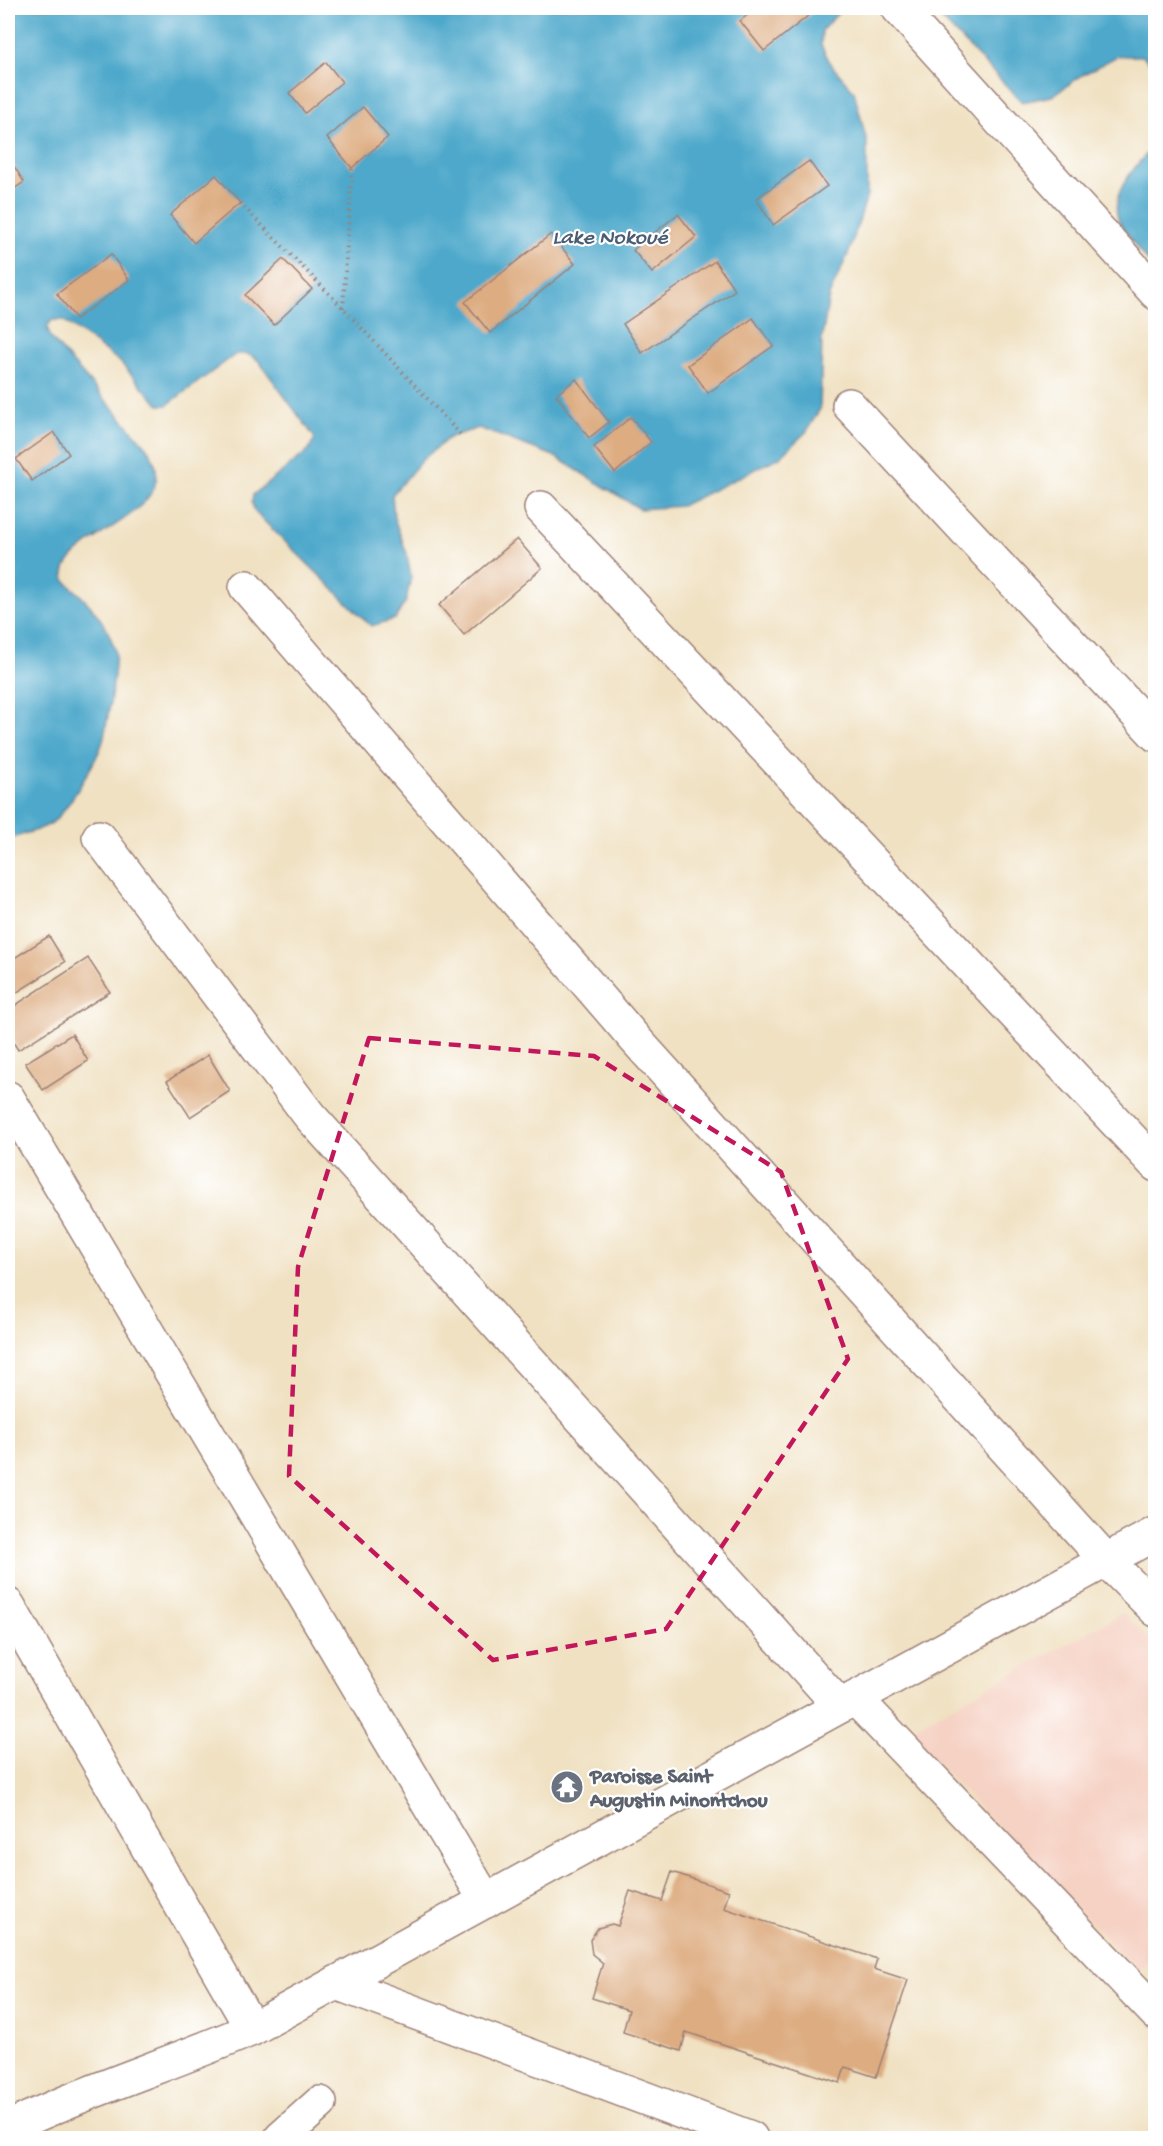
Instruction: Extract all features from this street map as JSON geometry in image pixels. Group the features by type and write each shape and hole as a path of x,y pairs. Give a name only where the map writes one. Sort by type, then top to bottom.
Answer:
{"street":[{"path":"898,8 1155,293"},
{"path":"849,405 1155,735"},
{"path":"541,508 1155,1165"},
{"path":"246,587 636,1040 1106,1560 1155,1610"},
{"path":"99,837 309,1115 848,1702 1155,2013"},
{"path":"8,1098 486,1901"},
{"path":"8,2128 55,2105 193,2055 252,2029 1155,1533"},
{"path":"8,1605 252,2029"},
{"path":"336,1983 730,2135"},
{"path":"281,2139 320,2103"}],"path":[{"path":"343,308 352,168"},
{"path":"240,203 343,308 460,434"}],"highlighted area":[{"path":"369,1038 594,1056 781,1172 848,1359 666,1629 493,1660 289,1476 298,1267"}],"shaded area":[{"path":"1123,1613 1155,1646 1155,1953 1138,1971 906,1732"}],"water":[{"name":"Lake Nokoué","path":"8,8 843,8 822,30 821,45 832,66 854,91 867,142 867,196 849,252 829,296 822,338 820,409 806,432 780,457 681,506 640,509 554,456 479,428 450,437 422,460 392,495 394,518 407,554 411,577 406,601 395,619 371,626 255,512 252,503 253,495 309,450 315,438 258,360 248,354 236,354 167,405 159,405 119,361 63,320 52,320 47,327 51,338 145,445 156,466 155,484 147,499 132,513 79,550 66,566 64,575 66,581 98,615 110,635 115,650 113,681 104,737 87,774 56,819 50,824 8,840"},
{"path":"931,8 1155,8 1155,68 1143,56 1117,56 1084,74 1052,96 1022,102"},
{"path":"1155,144 1155,271 1122,226 1116,210 1117,200 1126,179"}],"building":[{"path":"756,8 818,8 764,51 740,21"},
{"path":"326,62 342,82 305,113 289,93"},
{"path":"363,107 388,137 352,168 327,138"},
{"path":"10,160 24,182 8,193 8,161"},
{"path":"809,161 827,186 773,225 756,199"},
{"path":"216,175 240,203 194,243 170,215"},
{"path":"678,214 696,237 652,273 633,250"},
{"path":"551,234 575,264 490,333 465,302"},
{"path":"111,254 129,280 76,319 57,294"},
{"path":"283,259 312,289 274,325 245,295"},
{"path":"715,261 735,290 642,353 623,324"},
{"path":"753,318 773,346 708,393 688,365"},
{"path":"576,379 609,422 589,438 556,395"},
{"path":"631,417 651,442 615,473 594,447"},
{"path":"54,432 69,454 32,481 16,459"},
{"path":"517,539 542,568 464,635 439,605"},
{"path":"49,936 65,962 8,998 8,962"},
{"path":"88,958 110,992 18,1050 8,1034 8,1010"},
{"path":"72,1034 88,1061 43,1090 25,1063"},
{"path":"208,1055 230,1091 190,1117 167,1081"},
{"path":"672,1872 729,1891 724,1908 877,1959 874,1969 908,1980 876,2077 845,2067 840,2083 686,2032 681,2051 623,2032 629,2010 592,1998 603,1963 592,1954 590,1940 598,1928 612,1924 618,1926 630,1891 662,1901"}],"place":[{"name":"Paroisse Saint Augustin Minontchou","path":"567,1787"}]}
